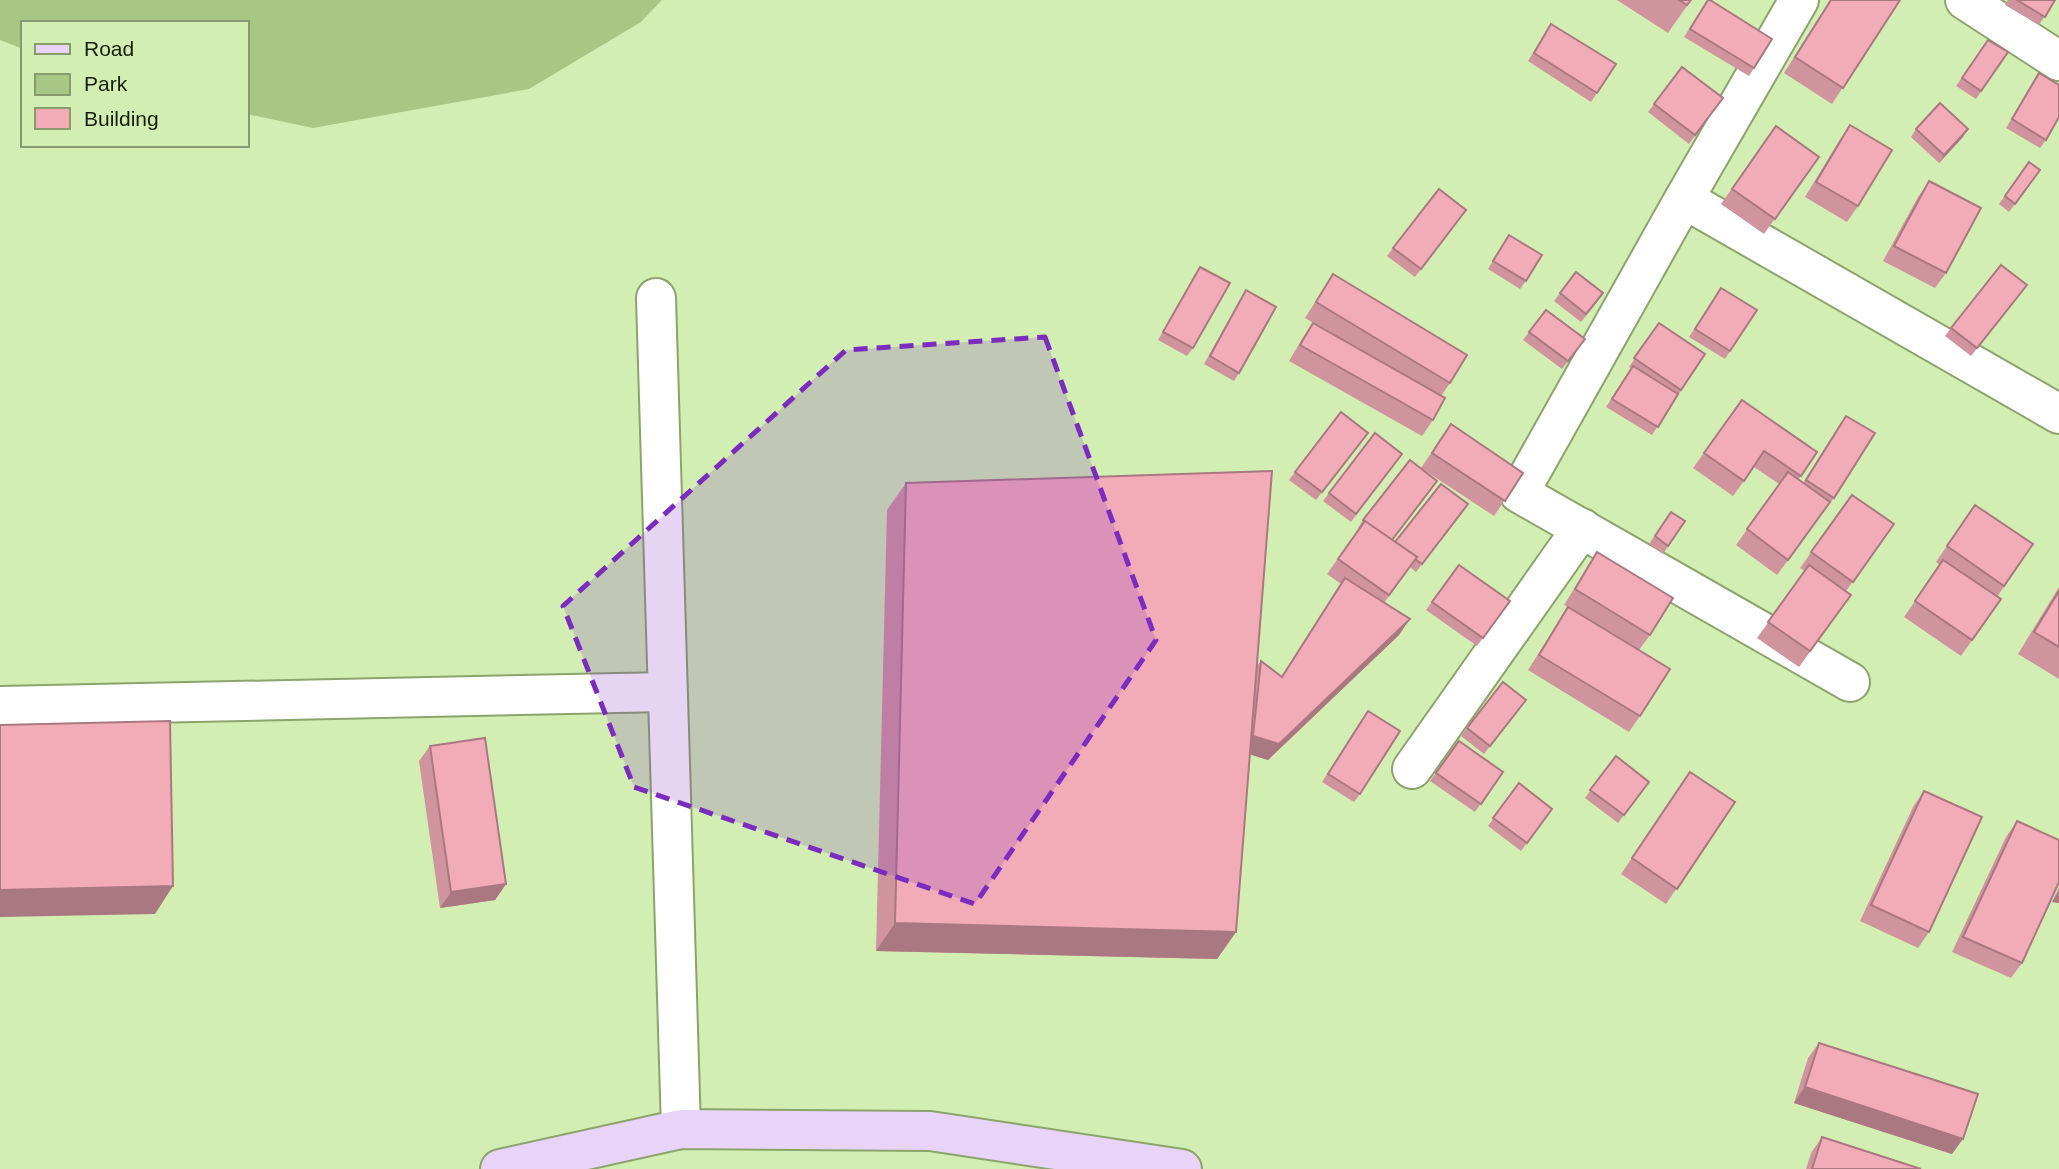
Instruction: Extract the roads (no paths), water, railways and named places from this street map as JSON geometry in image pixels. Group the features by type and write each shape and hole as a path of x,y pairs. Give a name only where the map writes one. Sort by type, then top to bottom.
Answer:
{"street":[{"path":"1800,0 1684,199 1520,493 1850,682"},
{"path":"1965,0 2059,61"},
{"path":"1684,199 2059,414"},
{"path":"656,298 681,1129"},
{"path":"1412,769 1582,528"},
{"path":"0,706 667,692"},
{"path":"500,1169 681,1129 930,1131 1182,1169"}]}
